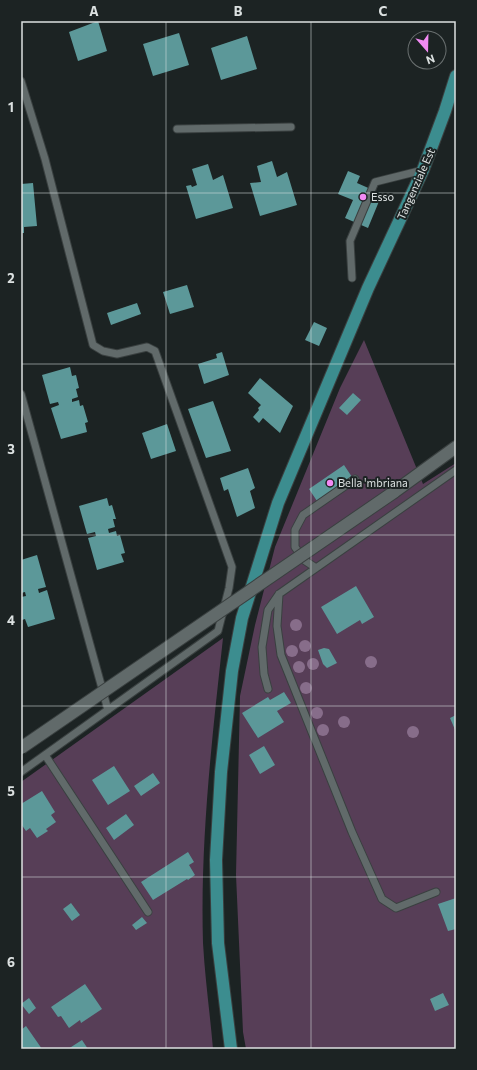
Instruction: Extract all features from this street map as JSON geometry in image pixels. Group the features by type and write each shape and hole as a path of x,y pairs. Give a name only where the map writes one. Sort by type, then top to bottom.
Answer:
{"main road":[{"name":"Tangenziale Est","path":"231,1049 218,943 216,860 222,772 232,671 242,618 278,503 368,288 423,170 445,112 456,76"}],"street":[{"path":"21,748 394,492 456,447"}],"lane":[{"path":"21,81 45,159 93,345 103,351 117,354 147,347 155,351 232,567 229,588 218,631 21,772"},
{"path":"177,129 291,127"},
{"path":"352,278 350,241 375,182 423,170"},
{"path":"21,394 108,710"},
{"path":"268,689 264,674 262,647 268,610 279,594 456,470"},
{"path":"316,568 304,560 295,548 295,530 303,515 355,479"},
{"path":"279,594 276,626 281,655 352,832 382,899 396,908 436,892"},
{"path":"45,755 148,912"}],"shaded area":[{"path":"364,340 423,484 456,463 456,1049 246,1049 243,1032 236,875 240,696 255,625 275,547 340,388"},
{"path":"223,638 208,790 203,867 203,943 213,1049 21,1049 21,782"}],"building":[{"path":"98,21 107,51 78,61 69,32"},
{"path":"179,33 189,65 153,76 143,44"},
{"path":"247,36 257,69 221,80 211,48"},
{"path":"272,161 277,177 287,172 297,205 260,216 250,183 261,182 257,166"},
{"path":"208,164 213,180 223,175 233,208 196,219 186,186 191,185 192,187 197,185 192,169"},
{"name":"Esso","path":"348,171 360,176 357,183 382,194 368,228 345,218 353,200 338,194"},
{"path":"33,183 37,226 24,227 24,233 21,233 21,184"},
{"path":"187,285 194,307 170,314 163,292"},
{"path":"137,303 141,314 111,325 107,313"},
{"path":"314,322 327,328 319,346 305,340"},
{"path":"222,352 229,375 204,384 198,364 217,358 216,354"},
{"path":"70,367 72,376 76,375 79,388 76,389 78,397 72,399 72,402 79,400 80,406 83,405 88,422 85,423 87,432 61,439 51,408 59,405 58,402 50,404 42,375"},
{"path":"260,378 293,406 280,433 263,418 259,423 253,417 261,405 248,393"},
{"path":"353,393 361,400 347,415 339,408"},
{"path":"213,401 231,451 206,458 188,409"},
{"path":"167,424 176,451 151,459 142,433"},
{"name":"Bella 'mbriana","path":"344,465 352,477 317,501 309,489"},
{"path":"248,468 255,488 250,491 255,508 237,517 228,489 224,491 220,478"},
{"path":"107,498 109,506 112,505 116,519 113,519 115,527 108,529 109,533 116,531 117,536 120,535 125,553 121,554 124,562 97,570 88,538 96,536 95,532 87,534 79,506"},
{"path":"37,555 46,587 38,589 39,593 47,590 55,619 28,627 25,619 22,620 21,616 21,597 26,596 25,592 21,593 21,560"},
{"path":"356,586 374,617 362,624 360,620 337,634 321,607"},
{"path":"324,648 329,649 337,663 327,668 323,664 318,650"},
{"path":"284,692 291,703 277,711 284,722 258,738 242,713 268,697 270,700"},
{"path":"456,715 456,732 450,718"},
{"path":"264,746 275,765 260,774 249,755"},
{"path":"114,766 130,791 108,805 92,780"},
{"path":"153,773 160,783 141,796 134,786"},
{"path":"42,791 55,812 51,815 56,822 46,829 48,831 37,838 30,828 26,831 21,824 21,804"},
{"path":"126,814 134,825 114,840 106,828"},
{"path":"188,852 194,862 189,865 195,875 153,900 141,882"},
{"path":"456,898 456,929 448,931 438,904"},
{"path":"71,903 80,915 72,921 63,909"},
{"path":"142,917 147,923 136,930 132,925"},
{"path":"85,984 102,1009 81,1023 80,1020 69,1028 61,1016 58,1017 51,1007"},
{"path":"443,993 449,1005 435,1011 430,999"},
{"path":"29,998 36,1008 29,1014 21,1004"},
{"path":"26,1026 42,1049 21,1049 21,1030"},
{"path":"82,1040 88,1049 68,1049"}],"place":[{"name":"Esso","path":"363,197"},
{"name":"Bella 'mbriana","path":"330,483"}]}
